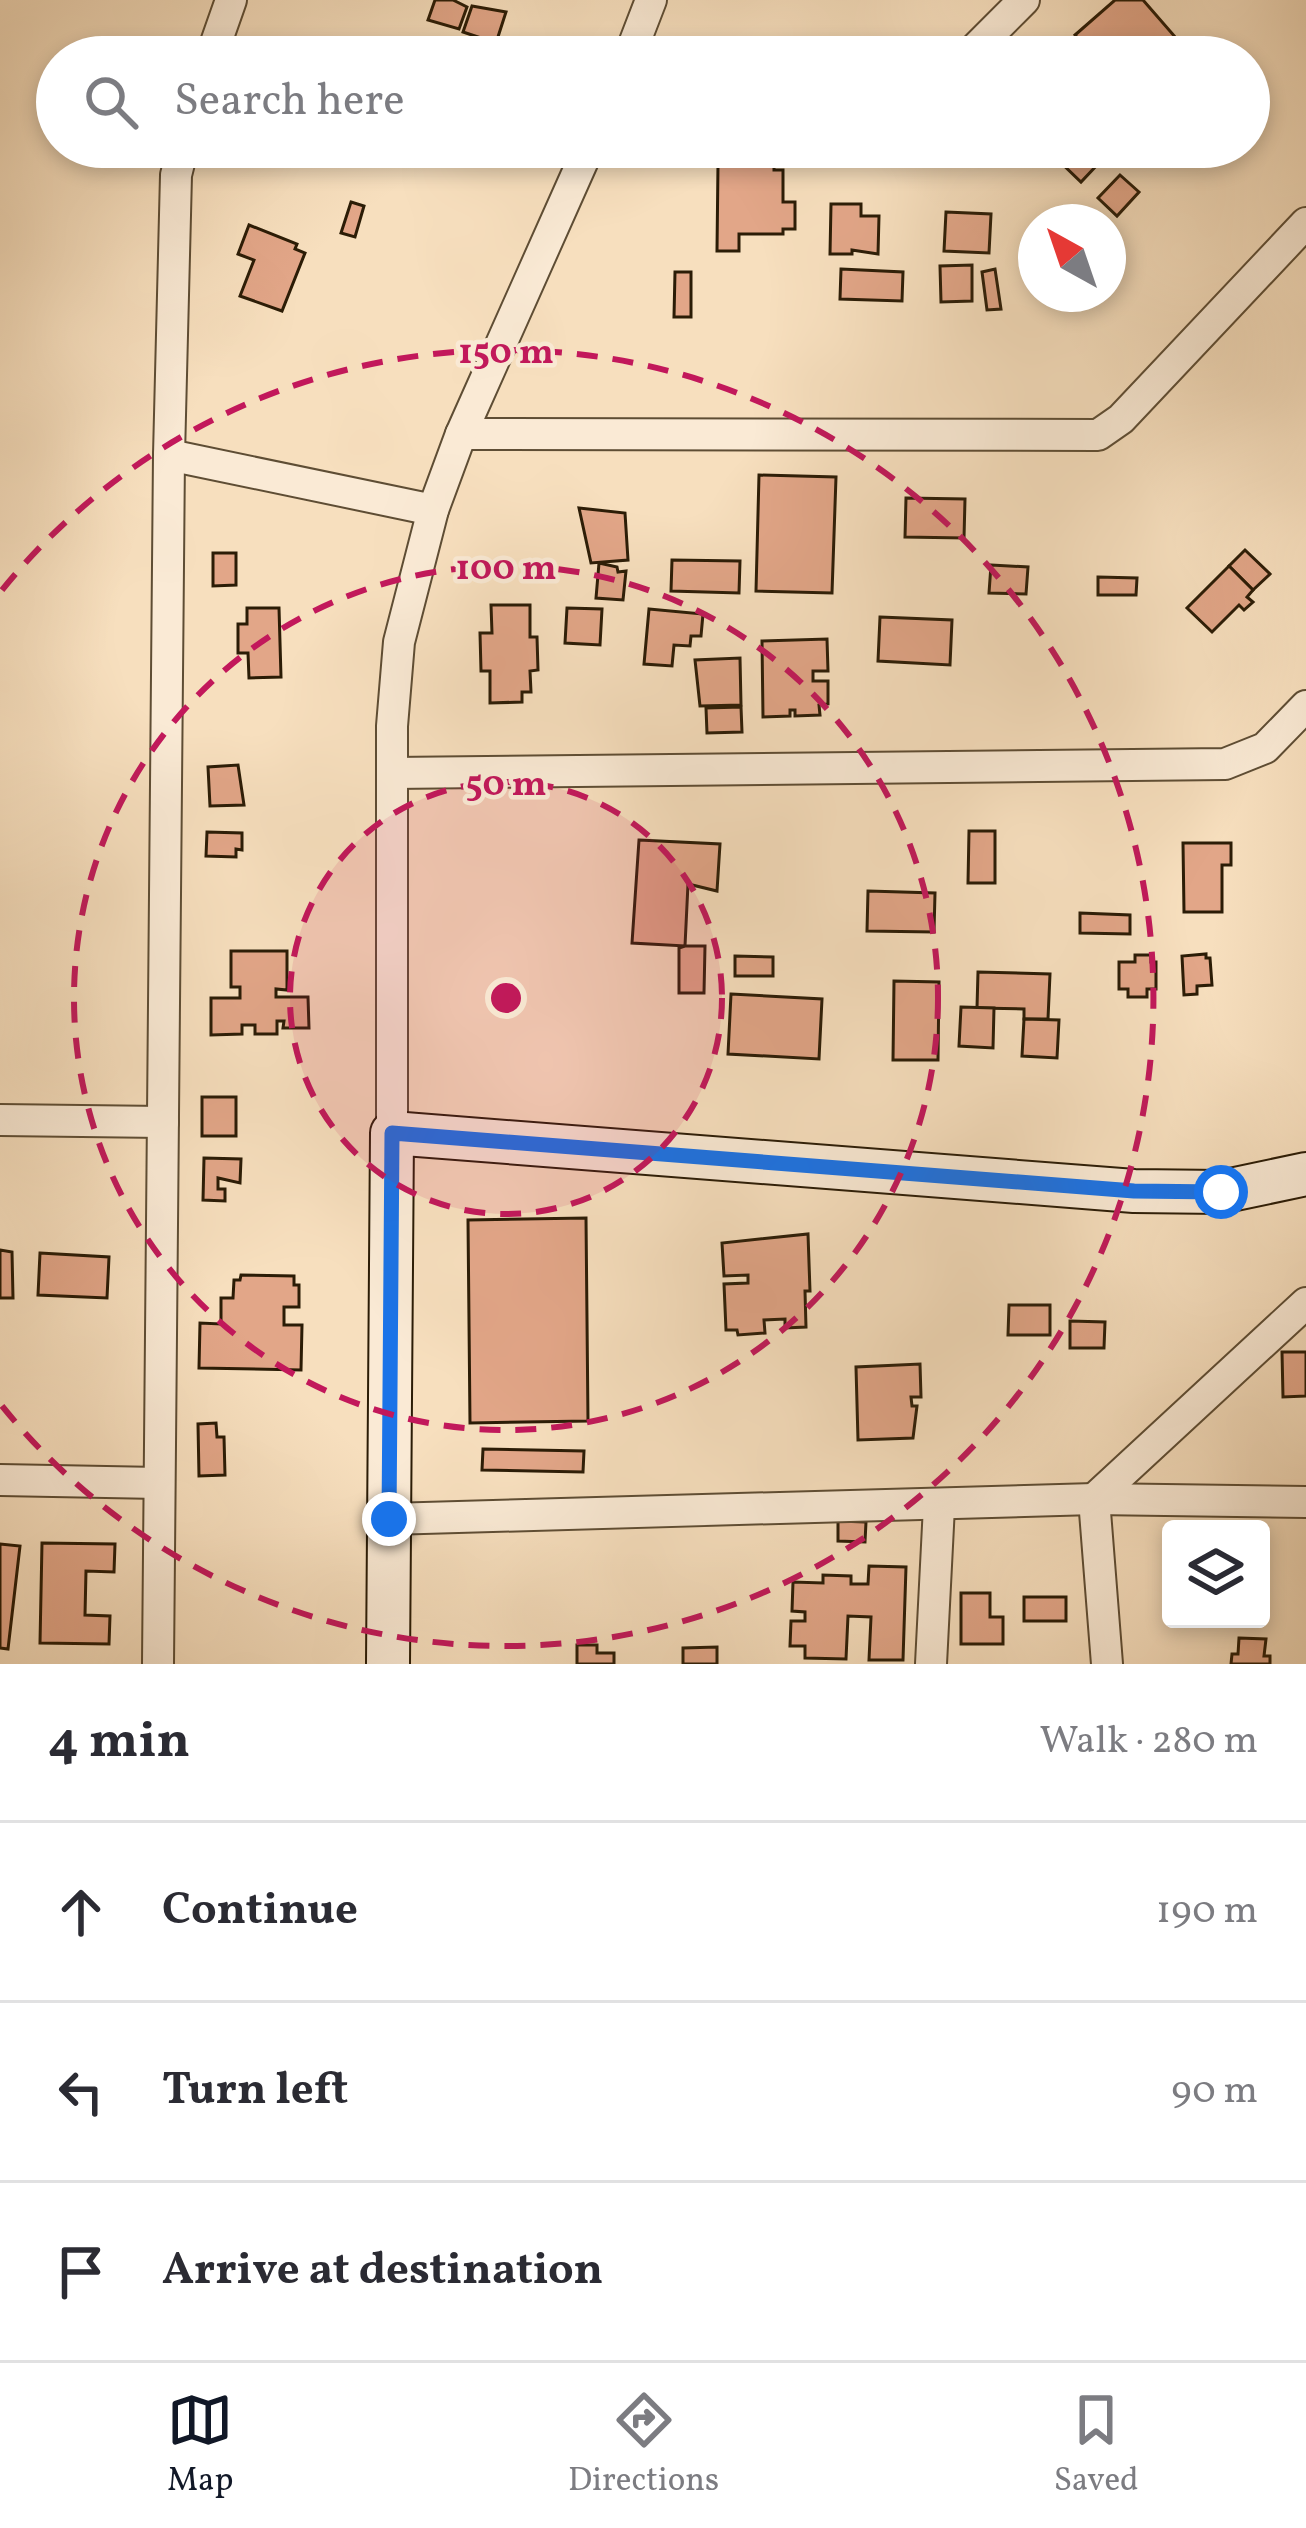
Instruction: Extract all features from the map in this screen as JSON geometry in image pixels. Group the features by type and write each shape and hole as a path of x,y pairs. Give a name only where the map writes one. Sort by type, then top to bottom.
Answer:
{"street":[{"path":"218,36 231,0"},
{"path":"637,36 651,0"},
{"path":"988,36 1024,0"},
{"path":"158,1664 170,455 178,168"},
{"path":"388,1664 392,773 399,642 433,510 461,434 581,168"},
{"path":"461,434 1098,435 1121,419 1306,223"},
{"path":"170,455 433,510"},
{"path":"392,773 1226,764 1265,748 1306,706"},
{"path":"0,1120 163,1122"},
{"path":"392,1133 1134,1191 1221,1192 1306,1174"},
{"path":"1094,1499 1306,1303"},
{"path":"0,1480 159,1483"},
{"path":"389,1519 1094,1499 1306,1502"},
{"path":"1094,1499 1107,1664"},
{"path":"932,1664 939,1505"}],"building":[{"path":"435,0 453,0 467,7 459,29 428,20"},
{"path":"1115,0 1143,0 1174,36 1076,36"},
{"path":"472,6 506,12 498,36 463,32"},
{"path":"718,168 783,170 783,202 795,202 795,229 783,229 783,234 739,234 739,251 717,251"},
{"path":"1066,168 1094,168 1081,182"},
{"path":"1120,175 1139,192 1126,206 1104,204 1098,198"},
{"path":"351,202 364,206 355,237 341,233"},
{"path":"831,204 861,204 861,216 879,216 878,254 852,250 852,254 830,254"},
{"path":"946,212 991,214 989,253 944,251"},
{"path":"249,225 297,244 295,249 305,253 282,311 240,296 254,260 238,254"},
{"path":"972,265 972,301 941,302 940,266"},
{"path":"841,269 903,272 902,301 840,299"},
{"path":"995,269 1001,309 987,310 982,272"},
{"path":"675,272 691,272 691,317 674,317"},
{"path":"759,475 836,477 832,593 756,591"},
{"path":"906,498 965,499 964,538 905,537"},
{"path":"579,508 625,513 628,560 591,563"},
{"path":"1245,550 1270,574 1253,590 1229,566"},
{"path":"213,553 236,553 236,585 213,586"},
{"path":"672,560 740,561 739,593 671,591"},
{"path":"599,563 626,571 623,600 596,598"},
{"path":"991,565 1028,567 1026,594 989,593"},
{"path":"1229,566 1253,590 1247,597 1253,602 1244,610 1239,605 1212,632 1187,608"},
{"path":"1098,577 1137,578 1136,595 1098,595"},
{"path":"491,605 530,605 530,637 537,637 538,670 530,671 531,692 522,692 522,702 490,703 490,671 481,671 480,633 492,633"},
{"path":"247,608 279,608 281,677 249,678 248,653 238,653 238,624 247,624"},
{"path":"567,608 602,609 600,645 565,643"},
{"path":"649,609 703,614 701,636 691,636 690,646 674,645 672,666 644,664"},
{"path":"880,617 952,620 950,665 878,661"},
{"path":"827,639 828,671 813,671 813,681 828,681 828,704 819,705 820,715 795,716 795,710 790,710 790,716 763,717 762,641"},
{"path":"740,658 741,705 700,706 695,660"},
{"path":"741,707 742,732 707,733 706,708"},
{"path":"238,765 244,805 210,806 208,767"},
{"path":"969,831 995,831 995,883 968,883"},
{"path":"207,832 242,833 242,850 236,849 236,857 206,856"},
{"path":"639,840 720,844 717,891 688,884 685,946 632,943"},
{"path":"1183,843 1231,843 1231,865 1222,865 1222,912 1184,912"},
{"path":"868,891 935,893 934,932 867,931"},
{"path":"1080,913 1130,915 1130,934 1080,933"},
{"path":"705,946 704,993 679,993 679,948"},
{"path":"231,951 287,951 287,990 276,989 276,997 308,997 309,1028 283,1028 284,1021 277,1021 277,1034 255,1034 255,1025 242,1025 242,1034 211,1035 211,998 240,998 240,987 231,987"},
{"path":"1206,954 1212,985 1197,986 1197,994 1184,995 1182,956"},
{"path":"1135,955 1151,955 1151,962 1156,962 1156,989 1147,989 1147,997 1128,997 1128,989 1119,989 1119,962 1135,962"},
{"path":"735,956 773,957 773,976 735,976"},
{"path":"978,972 1050,974 1048,1019 1024,1019 1024,1009 977,1008"},
{"path":"894,981 939,982 938,1060 893,1060"},
{"path":"731,994 822,999 819,1059 728,1054"},
{"path":"961,1007 994,1008 993,1048 959,1046"},
{"path":"1024,1019 1059,1020 1057,1058 1022,1056"},
{"path":"202,1097 236,1097 236,1136 202,1136"},
{"path":"204,1158 241,1159 240,1183 218,1178 225,1201 203,1200"},
{"path":"586,1218 588,1421 470,1423 468,1220"},
{"path":"808,1234 806,1327 785,1328 785,1319 764,1320 765,1333 738,1335 737,1330 726,1330 724,1284 748,1283 748,1275 724,1276 722,1243"},
{"path":"0,1250 12,1252 13,1298 0,1298"},
{"path":"40,1253 109,1257 107,1298 38,1295"},
{"path":"241,1275 294,1276 299,1307 284,1307 284,1325 302,1325 301,1370 199,1368 200,1323 221,1324 221,1298 233,1298 234,1280"},
{"path":"1009,1305 1050,1305 1050,1335 1008,1335"},
{"path":"1070,1321 1105,1322 1104,1348 1070,1348"},
{"path":"1282,1352 1306,1352 1306,1396 1283,1397"},
{"path":"920,1364 921,1397 911,1397 912,1406 917,1406 913,1438 858,1440 856,1367"},
{"path":"216,1423 217,1437 224,1437 225,1475 199,1476 198,1424"},
{"path":"483,1449 584,1451 583,1472 482,1470"},
{"path":"838,1521 866,1522 865,1542 838,1541"},
{"path":"42,1543 115,1544 114,1572 86,1571 85,1615 110,1616 109,1644 40,1643"},
{"path":"0,1544 20,1546 8,1649 0,1648"},
{"path":"869,1566 906,1567 903,1660 869,1660 871,1617 848,1616 846,1659 805,1658 805,1646 790,1646 791,1621 805,1621 805,1612 792,1611 793,1582 823,1583 823,1575 851,1576 851,1584 868,1584"},
{"path":"961,1593 990,1593 990,1617 1003,1617 1003,1644 961,1644"},
{"path":"1024,1597 1066,1597 1066,1621 1024,1621"},
{"path":"1239,1638 1266,1639 1264,1656 1270,1656 1270,1664 1231,1664 1232,1654 1238,1654"},
{"path":"577,1645 597,1645 597,1653 614,1653 614,1664 577,1664"},
{"path":"717,1647 717,1664 683,1664 683,1648"}],"route":[{"path":"389,1519 392,1133 1134,1191 1221,1192"}]}
